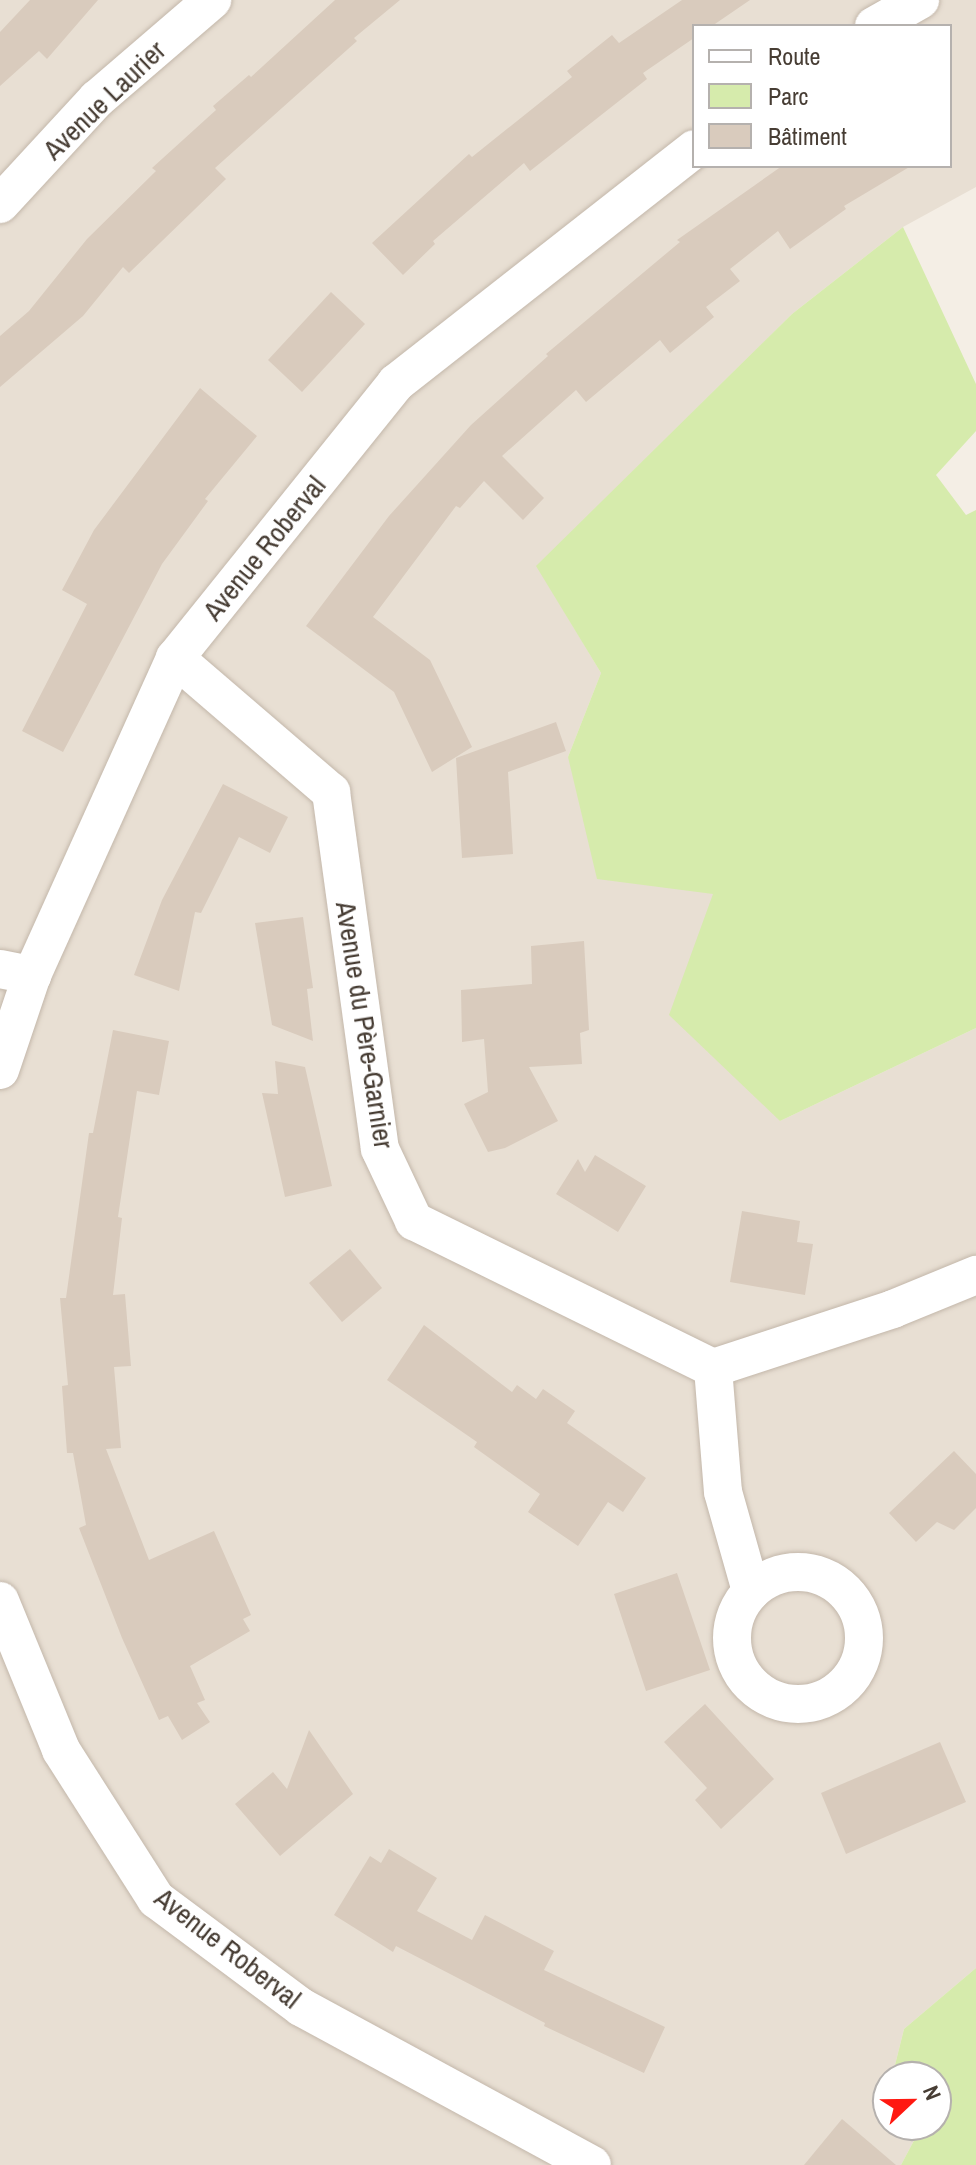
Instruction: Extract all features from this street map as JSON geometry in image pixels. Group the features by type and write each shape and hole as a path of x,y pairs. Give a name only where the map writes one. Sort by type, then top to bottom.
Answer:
{"street":[{"name":"Avenue Laurier","path":"0,204 97,99 212,0"},
{"path":"877,24 917,1"},
{"name":"Avenue Roberval","path":"0,1070 16,972 175,658 396,383 692,151"},
{"name":"Avenue du Père-Garnier","path":"175,658 331,792 380,1149 414,1221 713,1368"},
{"path":"751,1591 723,1492 713,1368 893,1309 976,1275"},
{"name":"Avenue Roberval","path":"0,1601 61,1750 156,1899 301,2007 592,2165"}],"shaded area":[{"path":"0,0 976,0 976,187 903,227 792,314 537,566 601,673 568,757 714,894 780,1121 976,1028 976,1968 904,2029 896,2061 872,2061 872,2141 914,2141 901,2165 0,2165"}],"green space":[{"path":"903,227 976,384 976,431 936,475 966,515 976,510 976,1028 780,1121 669,1015 713,894 597,879 568,757 601,673 536,566 792,314"},
{"path":"976,1968 976,2165 901,2165 914,2141 952,2141 952,2061 896,2061 904,2029"}],"building":[{"path":"30,0 98,0 47,59 39,51 0,86 0,32"},
{"path":"335,0 400,0 354,38 357,41 215,168 226,179 129,273 123,267 83,316 0,387 0,336 29,311 87,239 156,171 152,168 216,110 213,106 249,75 251,77"},
{"path":"682,0 750,0 715,24 692,24 692,39 643,73 647,79 530,171 524,163 433,241 435,244 403,275 372,243 469,154 472,157 572,77 567,71 612,35 619,43"},
{"path":"779,168 908,168 844,206 846,209 790,249 778,231 730,269 740,281 706,307 714,317 670,353 660,340 586,402 576,390 502,456 544,498 523,520 484,481 460,508 456,506 373,617 430,660 472,747 432,772 394,692 306,626 389,516 471,425 548,356 546,354 680,242 677,240"},
{"path":"331,292 365,324 302,392 268,360"},
{"path":"200,388 257,436 205,499 208,501 162,564 63,752 22,731 87,604 62,590 94,530"},
{"path":"556,722 566,751 508,772 513,854 462,858 456,758"},
{"path":"223,784 288,817 270,853 239,837 201,913 195,912 179,991 134,975 162,900"},
{"path":"303,917 313,988 307,989 313,1041 272,1025 255,923"},
{"path":"584,941 589,1030 580,1033 582,1064 529,1067 558,1121 505,1148 488,1152 464,1104 488,1092 484,1039 462,1042 461,990 532,984 531,946"},
{"path":"113,1030 169,1041 159,1095 137,1091 118,1217 122,1218 113,1295 125,1294 131,1366 114,1367 121,1448 106,1449 149,1560 214,1531 251,1615 243,1619 250,1631 190,1666 205,1700 197,1703 210,1722 182,1740 168,1716 159,1720 122,1638 79,1528 86,1525 73,1453 67,1453 62,1386 68,1385 60,1298 66,1298 89,1133 93,1133"},
{"path":"275,1061 305,1067 332,1186 285,1197 262,1093 278,1094"},
{"path":"595,1155 646,1186 618,1232 556,1194 578,1159 585,1172"},
{"path":"742,1211 800,1221 797,1242 813,1244 805,1295 730,1282"},
{"path":"350,1249 382,1288 342,1322 309,1283"},
{"path":"424,1325 512,1392 517,1385 536,1399 543,1389 575,1411 567,1423 646,1478 623,1512 608,1502 578,1546 528,1512 540,1494 474,1447 477,1442 387,1380"},
{"path":"954,1451 976,1474 976,1508 954,1530 937,1522 916,1542 889,1513"},
{"path":"677,1573 710,1670 646,1691 614,1594"},
{"path":"705,1704 774,1779 721,1829 695,1800 707,1788 664,1742"},
{"path":"309,1730 353,1794 280,1856 235,1804 273,1772 287,1789"},
{"path":"940,1742 966,1802 846,1854 821,1793"},
{"path":"389,1849 437,1878 417,1911 472,1940 485,1915 554,1951 544,1970 665,2027 644,2073 544,2026 545,2023 396,1946 393,1952 334,1915 370,1856 381,1863"},
{"path":"842,2119 896,2165 804,2165"}]}
